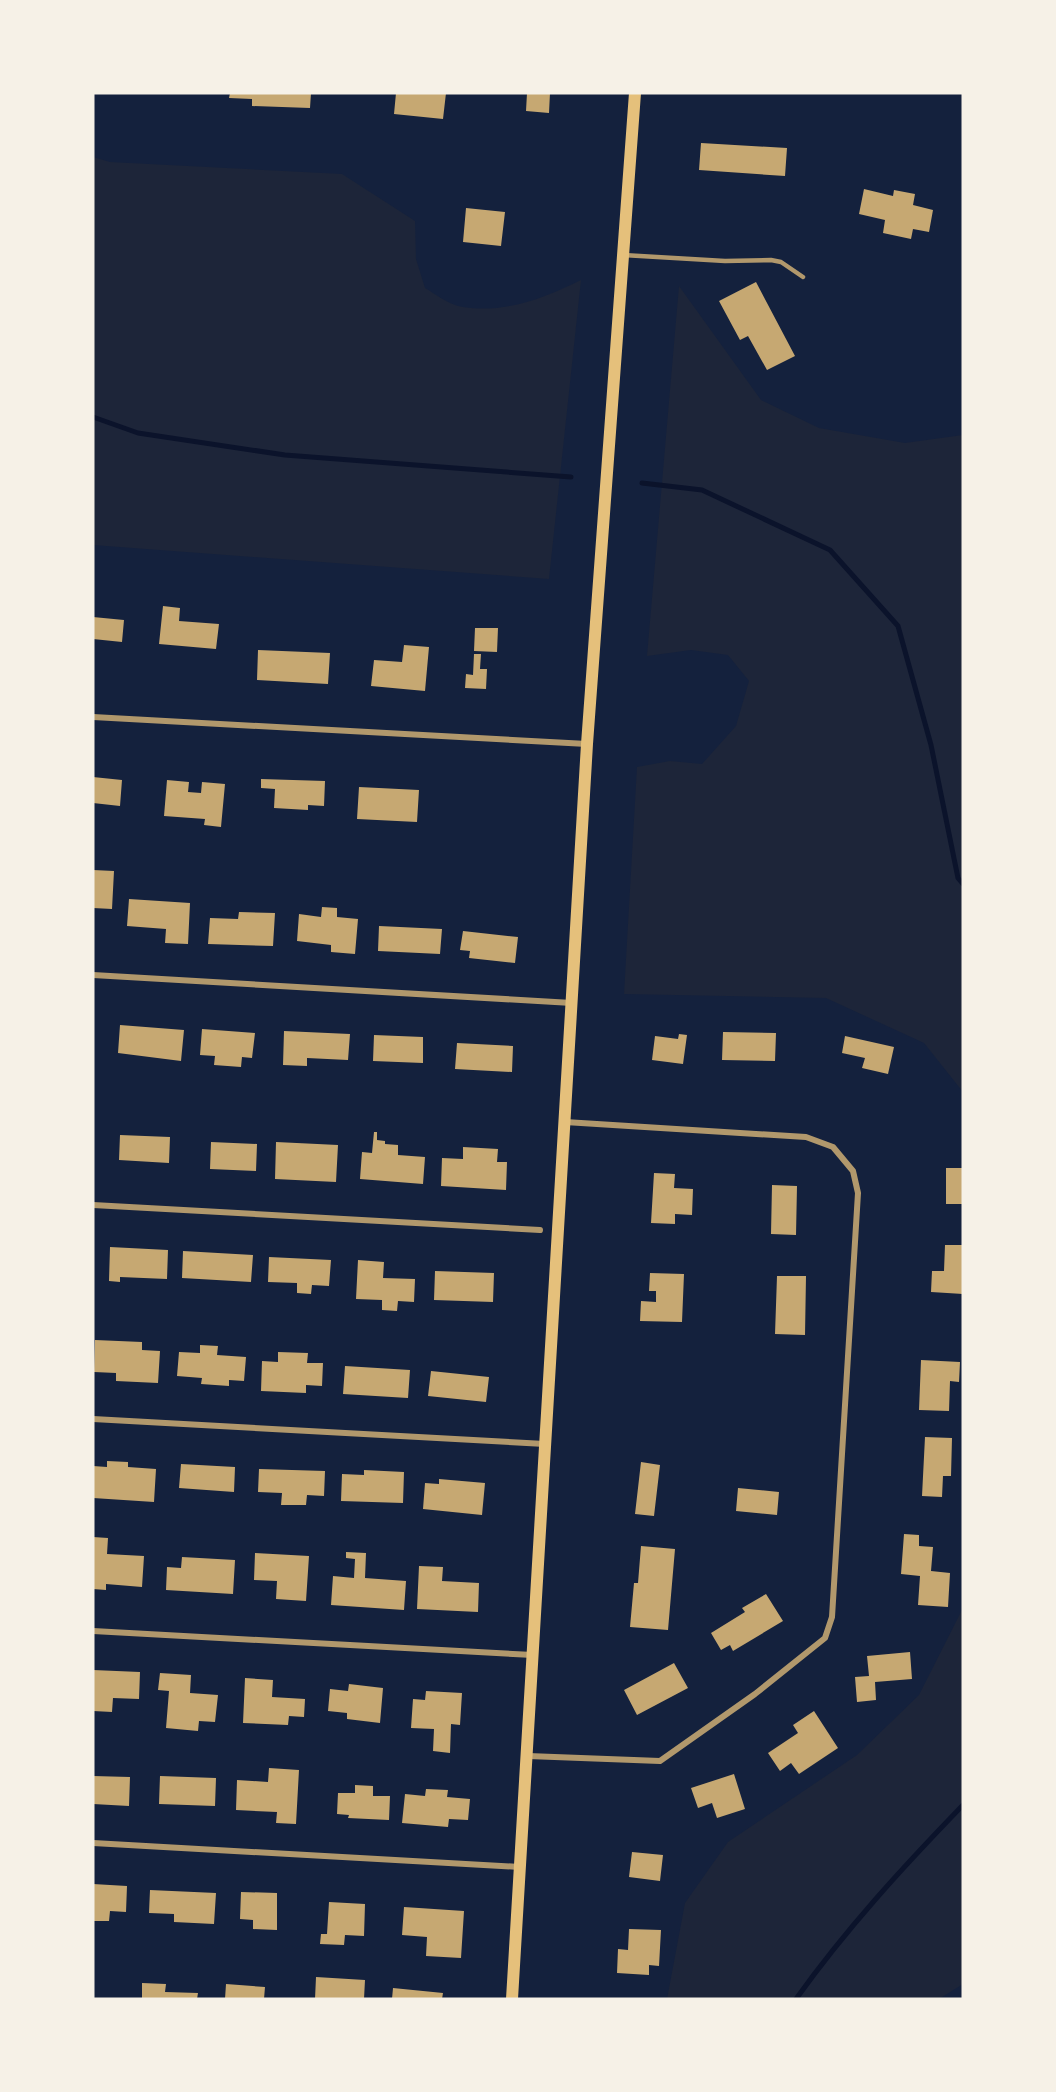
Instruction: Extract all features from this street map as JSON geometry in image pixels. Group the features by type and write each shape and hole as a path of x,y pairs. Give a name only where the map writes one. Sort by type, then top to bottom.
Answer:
{"main road":[{"path":"512,1999 587,744 635,93"}],"street":[{"path":"93,717 587,744"},
{"path":"93,975 572,1003"},
{"path":"528,1756 660,1761 755,1694 825,1638 832,1617 858,1193 853,1171 832,1147 806,1137 565,1122"},
{"path":"93,1205 540,1230"},
{"path":"93,1419 545,1444"},
{"path":"93,1631 533,1655"},
{"path":"93,1843 520,1867"}],"lane":[{"path":"623,255 725,261 781,261 803,277"}],"shaded area":[{"path":"93,157 110,162 342,174 415,221 416,259 425,288 445,301 458,306 490,308 521,304 581,280 549,579 93,545"},
{"path":"679,286 761,400 819,428 905,443 963,435 963,1092 924,1043 826,998 624,994 637,767 670,761 702,764 736,726 749,681 728,655 691,650 647,656"},
{"path":"963,1608 963,1984 939,1999 667,1999 685,1903 728,1842 857,1755 919,1695"}],"building":[{"path":"230,93 311,93 310,108 252,106 252,99 229,98"},
{"path":"396,93 446,93 443,119 394,114"},
{"path":"527,93 550,93 549,113 526,111"},
{"path":"701,143 787,148 785,176 699,170"},
{"path":"864,189 893,196 894,190 915,194 913,205 933,210 929,232 913,229 911,239 883,233 885,220 859,214"},
{"path":"466,208 505,212 501,246 463,242"},
{"path":"756,282 795,356 767,370 748,336 740,340 719,301"},
{"path":"163,606 180,608 179,621 219,624 216,649 159,644"},
{"path":"93,617 124,620 122,642 93,639"},
{"path":"475,628 498,628 497,652 474,651"},
{"path":"404,645 429,647 425,691 371,686 374,660 402,662"},
{"path":"258,650 330,653 328,684 257,680"},
{"path":"474,654 481,654 480,669 487,669 486,689 465,688 466,674 473,675"},
{"path":"93,777 122,780 120,806 93,803"},
{"path":"261,779 325,781 324,806 308,805 308,810 274,808 275,789 261,788"},
{"path":"167,780 189,782 188,792 201,793 202,782 225,784 221,827 204,825 205,819 164,816"},
{"path":"359,787 419,790 417,822 357,819"},
{"path":"93,870 114,871 112,909 93,908"},
{"path":"129,899 190,903 188,944 165,943 166,929 127,926"},
{"path":"322,907 337,908 337,917 358,919 355,954 331,952 331,945 297,941 299,914 321,917"},
{"path":"239,912 275,913 273,946 208,944 210,918 238,919"},
{"path":"379,926 442,929 440,954 378,951"},
{"path":"463,931 518,937 515,963 469,958 470,951 460,950"},
{"path":"120,1025 184,1030 181,1061 118,1053"},
{"path":"202,1029 255,1033 252,1058 242,1057 241,1067 214,1065 215,1056 200,1055"},
{"path":"284,1031 350,1034 348,1060 307,1058 307,1066 283,1065"},
{"path":"723,1032 776,1033 775,1061 722,1060"},
{"path":"679,1034 687,1035 683,1064 652,1060 655,1036 678,1039"},
{"path":"374,1035 423,1037 423,1063 373,1061"},
{"path":"845,1036 894,1047 888,1074 862,1068 865,1058 842,1053"},
{"path":"457,1043 513,1046 512,1072 455,1069"},
{"path":"374,1132 377,1132 377,1140 385,1141 385,1144 398,1145 398,1155 425,1157 423,1184 360,1179 362,1152 372,1153"},
{"path":"120,1135 170,1137 169,1163 119,1160"},
{"path":"211,1142 257,1144 256,1171 210,1169"},
{"path":"276,1142 338,1145 336,1182 275,1179"},
{"path":"463,1147 498,1149 497,1162 507,1162 506,1190 441,1186 442,1158 463,1159"},
{"path":"946,1168 963,1168 963,1204 946,1204"},
{"path":"654,1173 675,1174 674,1188 693,1189 692,1215 675,1214 675,1224 651,1223"},
{"path":"772,1185 797,1186 796,1235 771,1234"},
{"path":"945,1245 963,1245 963,1294 931,1292 932,1271 944,1271"},
{"path":"110,1247 168,1250 167,1279 120,1277 120,1282 109,1281"},
{"path":"183,1251 253,1255 251,1282 182,1278"},
{"path":"269,1257 331,1260 329,1286 312,1285 311,1294 297,1293 297,1283 268,1282"},
{"path":"358,1260 384,1262 383,1278 415,1279 414,1302 398,1301 397,1311 382,1310 382,1300 356,1299"},
{"path":"435,1271 494,1273 493,1302 434,1300"},
{"path":"650,1273 684,1274 682,1322 640,1321 641,1301 656,1302 656,1291 649,1291"},
{"path":"777,1276 806,1276 805,1335 775,1334"},
{"path":"95,1340 142,1342 142,1350 160,1351 158,1383 116,1381 116,1373 94,1372"},
{"path":"200,1345 218,1346 217,1355 246,1357 244,1381 229,1380 229,1386 201,1384 202,1378 177,1376 179,1352 200,1353"},
{"path":"278,1352 308,1353 307,1363 323,1363 322,1386 306,1385 306,1393 261,1391 262,1361 278,1362"},
{"path":"921,1360 960,1362 959,1382 950,1381 949,1411 919,1410"},
{"path":"345,1366 410,1370 408,1398 343,1394"},
{"path":"431,1371 489,1377 486,1402 428,1396"},
{"path":"925,1437 952,1438 951,1476 943,1476 942,1497 922,1496"},
{"path":"107,1461 128,1462 128,1467 156,1469 154,1502 93,1498 93,1466 107,1467"},
{"path":"641,1462 660,1465 654,1516 635,1514"},
{"path":"181,1464 235,1467 234,1492 179,1488"},
{"path":"259,1469 325,1471 324,1496 307,1495 306,1505 281,1505 282,1493 258,1492"},
{"path":"364,1470 404,1472 403,1503 341,1501 342,1474 364,1475"},
{"path":"439,1479 485,1483 482,1515 423,1509 425,1483 439,1484"},
{"path":"738,1488 779,1492 777,1515 736,1511"},
{"path":"904,1534 919,1535 919,1546 933,1547 931,1571 950,1573 948,1607 918,1605 920,1576 901,1574"},
{"path":"93,1537 108,1538 107,1554 144,1556 142,1587 106,1584 106,1590 93,1589"},
{"path":"641,1546 675,1549 668,1630 630,1627 634,1583 638,1583"},
{"path":"346,1552 366,1553 365,1578 406,1581 404,1610 331,1605 333,1576 354,1578 355,1559 346,1558"},
{"path":"255,1553 309,1556 306,1601 276,1599 277,1581 254,1580"},
{"path":"182,1557 235,1560 233,1594 166,1590 167,1567 181,1568"},
{"path":"419,1566 443,1567 442,1581 479,1583 478,1612 417,1609"},
{"path":"766,1594 783,1621 733,1651 730,1645 721,1650 711,1633 745,1612 742,1608"},
{"path":"910,1652 912,1679 875,1682 876,1700 857,1702 855,1677 869,1676 867,1656"},
{"path":"674,1663 688,1688 637,1715 624,1690"},
{"path":"93,1670 140,1672 139,1699 113,1698 112,1712 93,1711"},
{"path":"160,1673 191,1675 190,1693 218,1695 215,1722 199,1721 198,1731 166,1728 169,1691 158,1690"},
{"path":"245,1678 273,1680 272,1697 305,1699 304,1717 289,1716 288,1725 243,1723"},
{"path":"349,1684 383,1688 380,1723 347,1719 347,1713 328,1711 330,1689 348,1691"},
{"path":"426,1691 462,1693 460,1725 451,1724 450,1753 433,1751 434,1729 411,1728 413,1699 425,1700"},
{"path":"814,1711 838,1748 799,1774 791,1763 780,1771 768,1753 798,1733 793,1725"},
{"path":"269,1768 299,1770 296,1824 276,1823 277,1812 236,1810 237,1780 268,1782"},
{"path":"734,1774 745,1809 717,1818 712,1803 698,1808 691,1788"},
{"path":"93,1776 130,1777 129,1806 93,1804"},
{"path":"160,1776 216,1778 215,1806 159,1804"},
{"path":"355,1785 373,1786 373,1796 390,1796 389,1820 348,1818 349,1815 337,1814 338,1793 355,1793"},
{"path":"426,1789 448,1790 447,1797 470,1799 468,1820 449,1819 448,1827 402,1823 405,1794 425,1796"},
{"path":"632,1852 663,1855 660,1881 629,1877"},
{"path":"93,1884 127,1886 126,1912 110,1911 109,1921 93,1921"},
{"path":"150,1890 216,1893 214,1924 174,1922 174,1914 149,1913"},
{"path":"241,1892 277,1893 277,1930 253,1929 253,1920 240,1919"},
{"path":"329,1902 365,1904 364,1936 345,1935 344,1945 320,1944 321,1934 327,1934"},
{"path":"404,1907 464,1911 461,1958 426,1956 427,1937 402,1935"},
{"path":"629,1929 661,1930 659,1966 649,1965 649,1975 617,1973 618,1949 628,1950"},
{"path":"316,1977 365,1980 364,1999 315,1999"},
{"path":"142,1983 166,1984 165,1992 198,1993 197,1999 142,1999"},
{"path":"226,1984 265,1987 264,1999 225,1999"},
{"path":"393,1988 443,1993 442,1999 392,1999"}],"waterway":[{"path":"93,417 138,433 285,455 571,477"},
{"path":"642,483 702,490 830,550 898,626 931,745 958,878 963,884"},
{"path":"796,1999 876,1899 963,1805"}]}
